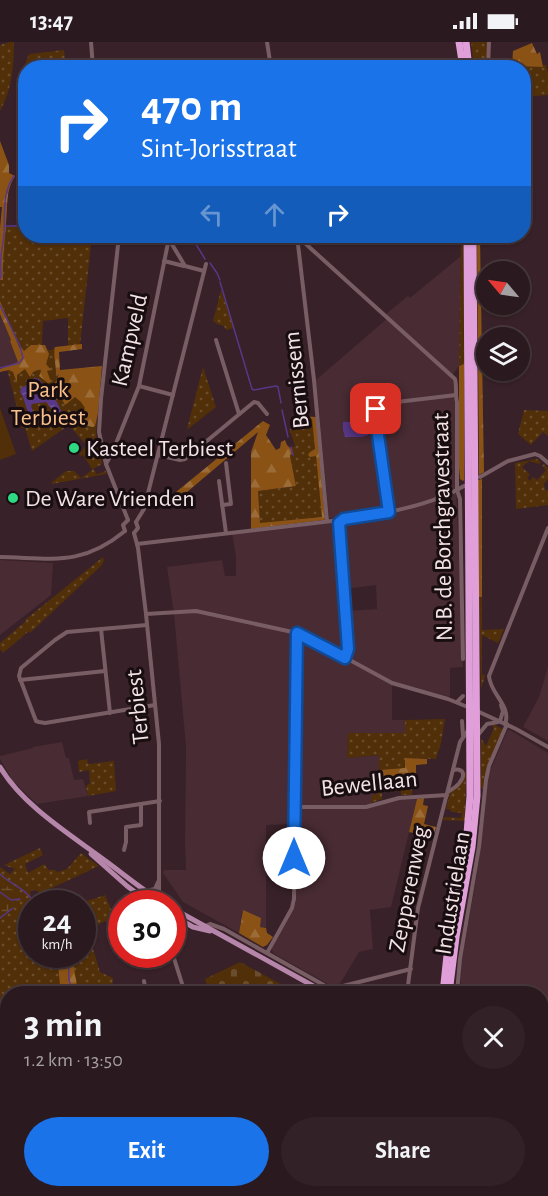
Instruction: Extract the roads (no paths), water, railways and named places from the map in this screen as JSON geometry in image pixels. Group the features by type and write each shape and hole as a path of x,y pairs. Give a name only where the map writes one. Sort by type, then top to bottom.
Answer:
{"highway":[{"path":"459,42 462,60"},
{"path":"466,42 468,60"},
{"path":"450,986 473,838 477,782 477,735 473,709 467,243"},
{"path":"444,986 468,827 471,777 474,243"}],"main road":[{"path":"0,767 22,795 132,890"},
{"path":"79,843 145,890"},
{"path":"186,916 312,986"},
{"path":"186,923 213,932 311,986"}],"street":[{"path":"91,42 92,60"},
{"path":"267,42 270,60"},
{"path":"488,60 489,42"},
{"path":"118,243 99,432 106,464 128,520"},
{"name":"Kampveld","path":"106,464 139,386 167,243"},
{"path":"171,243 184,266"},
{"name":"Bernissem","path":"298,243 316,391 327,521"},
{"name":"N.B. de Borchgravestraat","path":"305,243 454,377 458,402 457,490 460,500 464,659"},
{"path":"164,261 204,271"},
{"path":"136,522 144,509 206,264"},
{"path":"216,340 239,414"},
{"path":"139,386 173,395"},
{"name":"N.B. de Borchgravestraat","path":"389,512 376,409 380,404 456,395"},
{"path":"158,455 179,460 185,459 255,402 267,414"},
{"path":"102,449 114,447"},
{"path":"480,477 508,460 535,454 548,463"},
{"path":"222,506 231,504 226,463"},
{"path":"219,481 226,533"},
{"path":"339,523 344,519 389,512 436,499 464,486"},
{"path":"128,520 136,522"},
{"path":"128,520 123,525 129,534 134,533 138,528 136,522"},
{"path":"137,544 327,521 339,523"},
{"path":"339,523 348,649 345,658"},
{"path":"504,723 507,715 504,705 492,688 489,676 548,528"},
{"path":"0,557 74,558 100,548 125,531"},
{"name":"Terbiest","path":"134,533 146,614 159,744 160,890"},
{"path":"146,614 188,610 297,633 382,678 400,686 457,702 504,723 548,747"},
{"path":"147,625 75,630 62,634 21,668 19,676 36,721 39,722 45,723 155,705"},
{"path":"101,628 110,713"},
{"path":"267,953 294,904 297,633"},
{"path":"20,680 105,671"},
{"path":"457,702 463,696"},
{"name":"Zepperenweg","path":"462,721 464,736"},
{"path":"477,735 487,724 504,723"},
{"name":"Industrielaan","path":"458,986 479,847 487,774 504,723"},
{"name":"Zepperenweg","path":"408,986 418,908 460,742 470,725"},
{"name":"Zepperenweg","path":"447,794 463,777 463,772 453,770"},
{"name":"Industrielaan","path":"477,782 484,798"},
{"name":"Bewellaan","path":"294,807 366,807 399,798 447,794"},
{"path":"90,823 89,812 160,801"},
{"path":"124,850 126,827 141,825 141,804"},
{"path":"150,890 155,889 159,879"},
{"path":"205,926 210,924 216,926 326,986"},
{"path":"177,968 183,986"},
{"path":"347,986 411,969"},
{"path":"144,981 145,986"}],"water":[{"path":"34,378 39,379 43,388 57,402 62,413 60,415 55,413 46,402 32,404 37,424 35,426 32,424 20,392 21,388"},
{"path":"366,419 371,424 368,435 345,437 343,422"}],"waterway":[{"path":"0,279 6,196 14,176"},
{"path":"5,226 18,226"},
{"path":"195,243 205,259"},
{"path":"210,263 220,280"},
{"path":"220,282 252,389 276,386 281,403"},
{"path":"0,305 20,346 23,358 19,363 0,368"},
{"path":"282,410 288,437"},
{"path":"291,447 293,455"},
{"path":"0,874 23,890"},
{"path":"0,892 11,900 18,899"},
{"path":"0,918 13,908"},
{"path":"69,968 71,986"}],"place":[{"name":"Kasteel Terbiest","path":"74,448"},
{"name":"De Ware Vrienden","path":"13,498"}],"park label":[{"name":"Park Terbiest","path":"48,403"}]}
